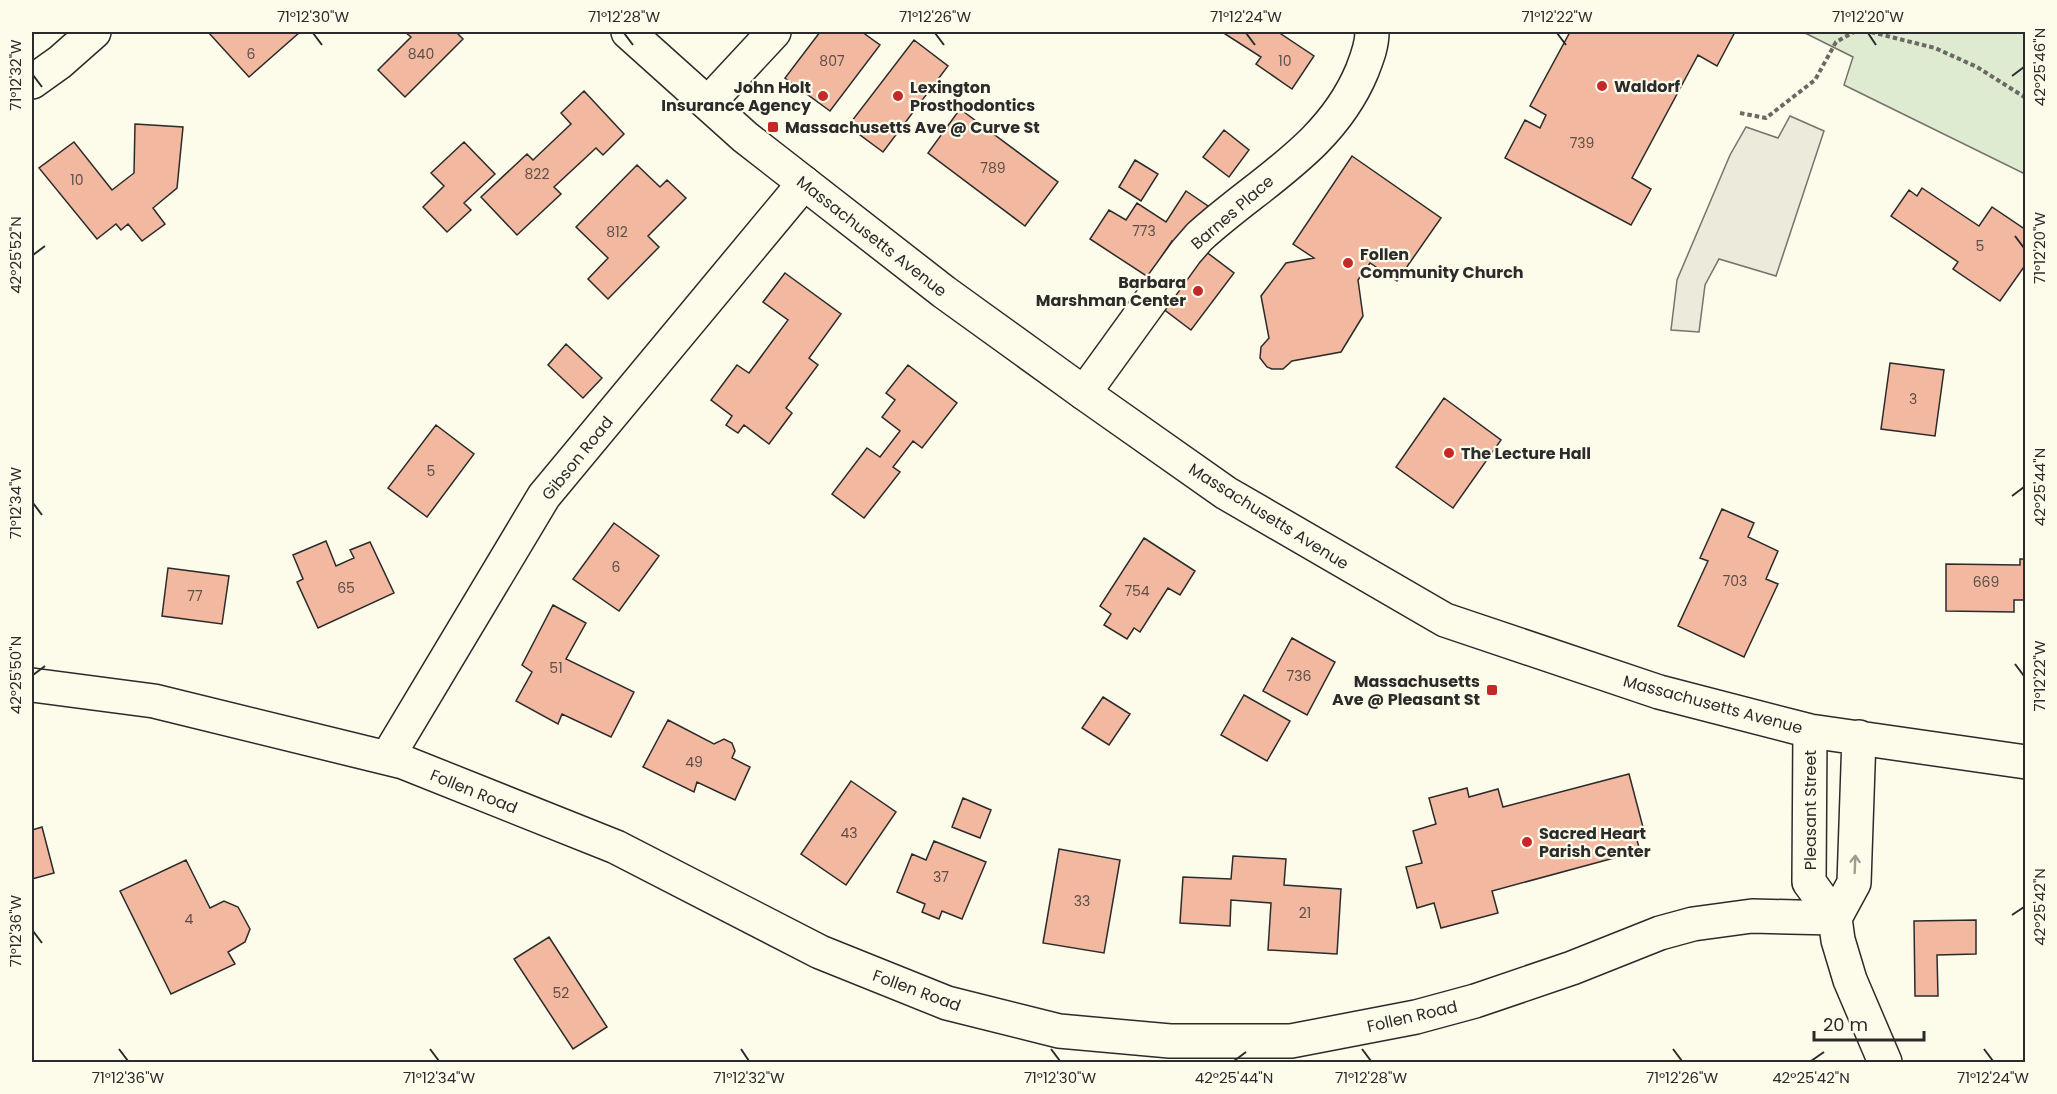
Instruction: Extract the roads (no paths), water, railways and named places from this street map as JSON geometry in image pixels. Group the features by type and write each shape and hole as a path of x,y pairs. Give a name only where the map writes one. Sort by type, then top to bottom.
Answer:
{"street":[{"path":"32,82 60,62 94,32"},
{"name":"Massachusetts Avenue","path":"628,32 745,137 944,292 1084,393 1226,493 1445,620 1659,692 1810,731 2025,762"},
{"path":"708,103 774,32"},
{"name":"Barnes Place","path":"1084,393 1199,237 1300,156 1335,119 1358,79 1372,44 1372,32"},
{"name":"Gibson Road","path":"387,758 544,496 804,183"},
{"name":"Follen Road","path":"32,685 154,701 403,762 616,848 820,952 947,1004 1059,1031 1170,1041 1291,1041 1416,1017 1475,1001 1572,968 1659,933 1693,924 1752,916 1835,918"},
{"name":"Pleasant Street","path":"1810,731 1809,882 1835,918 1838,940 1850,980 1885,1062"},
{"path":"1835,918 1854,883 1859,737"}],"place":[{"name":"Waldorf","path":"1602,86"},
{"name":"John Holt Insurance Agency","path":"823,96"},
{"name":"Lexington Prosthodontics","path":"898,96"},
{"name":"Massachusetts Ave @ Curve St","path":"773,127"},
{"name":"Follen Community Church","path":"1348,263"},
{"name":"Barbara Marshman Center","path":"1198,291"},
{"name":"The Lecture Hall","path":"1449,453"},
{"name":"Massachusetts Ave @ Pleasant St","path":"1492,690"},
{"name":"Sacred Heart Parish Center","path":"1527,842"}]}
